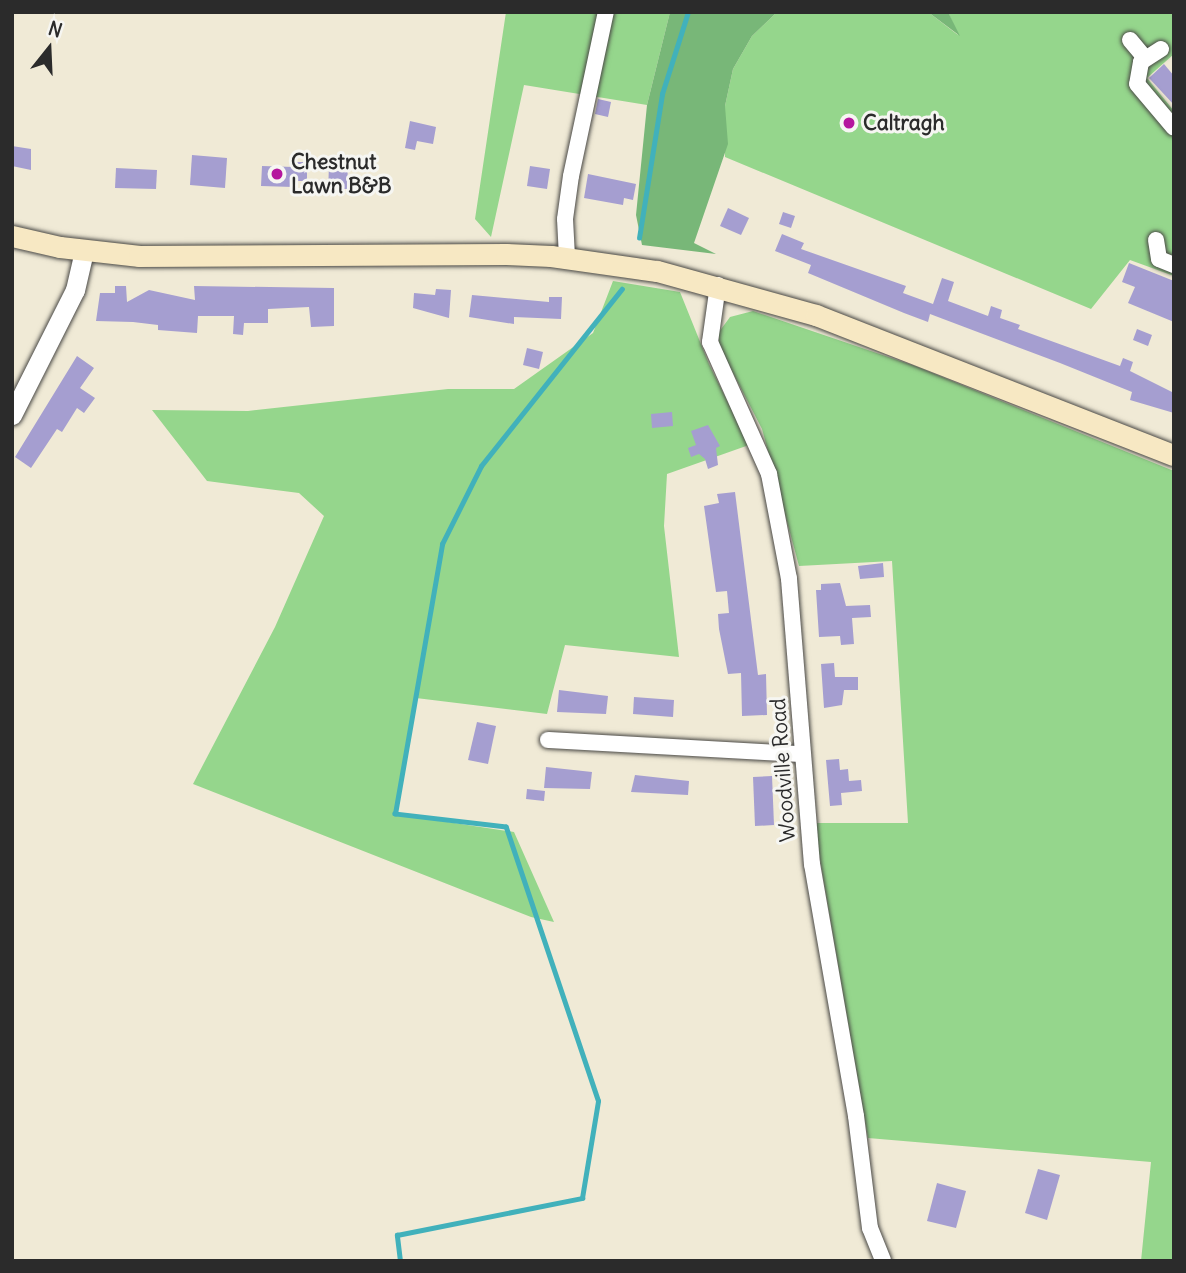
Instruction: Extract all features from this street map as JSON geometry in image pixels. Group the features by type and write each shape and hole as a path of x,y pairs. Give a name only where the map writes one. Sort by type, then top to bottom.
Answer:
{"main road":[{"path":"12,236 84,251 139,256 567,257 718,285 921,354 1174,456"}],"street":[{"path":"567,257 565,219 571,176 606,12"},
{"path":"1130,40 1145,58"},
{"path":"1161,49 1145,58 1136,71 1137,84 1174,128"},
{"path":"1156,240 1159,259 1174,265"},
{"path":"12,415 55,335 75,290 84,251"},
{"name":"Woodville Road","path":"718,285 710,342 769,474 789,579 812,864 856,1116 870,1228 883,1261"},
{"path":"548,740 802,754"}],"green space":[{"path":"506,12 670,12 647,105 524,85 491,237 475,219"},
{"path":"670,12 777,12 752,36 733,69 725,106 728,144 694,243 716,254 642,245 636,215 647,105"},
{"path":"777,12 928,12 958,35 948,12 1174,12 1174,54 1147,78 1174,111 1174,276 1130,260 1091,309 725,157 725,106 733,69 752,36"},
{"path":"928,12 948,12 960,36"},
{"path":"613,281 680,292 709,364 749,445 667,474 664,526 679,657 565,645 547,714 416,698 395,814 514,832 554,922 531,917 193,784 275,627 324,516 299,493 207,481 152,410 248,411 448,389 514,389 593,333"},
{"path":"753,311 915,366 1174,471 1174,1261 1141,1261 1151,1162 868,1138 817,842 817,823 908,823 892,561 799,566 762,429 719,346 719,332 730,317"}],"building":[{"path":"1164,64 1174,76 1174,105 1149,78"},
{"path":"598,99 611,102 608,117 595,114"},
{"path":"410,121 436,127 433,144 417,141 415,150 405,148"},
{"path":"12,146 31,149 31,170 12,166"},
{"path":"192,155 227,158 225,188 190,185"},
{"name":"Chestnut Lawn B&B","path":"294,162 307,162 307,181 293,181 293,187 261,186 262,166 294,167"},
{"path":"329,164 348,165 347,189 340,189 340,194 328,194"},
{"path":"530,166 550,169 547,189 527,186"},
{"path":"116,168 157,170 156,189 115,188"},
{"path":"588,174 636,184 633,200 624,198 623,205 584,198"},
{"path":"728,208 749,218 741,235 720,226"},
{"path":"783,212 795,216 791,228 779,224"},
{"path":"782,234 804,243 801,249 906,286 903,293 933,304 942,278 954,282 948,301 988,316 991,306 1002,310 1000,318 1020,325 1018,329 1120,366 1123,358 1133,362 1130,371 1174,393 1174,413 1130,400 1132,392 1060,363 930,314 928,322 808,273 811,265 775,251"},
{"path":"1129,263 1174,281 1174,322 1128,303 1135,287 1122,282"},
{"path":"115,286 126,286 127,302 149,290 195,300 194,286 334,288 334,326 311,327 309,307 268,309 268,323 244,323 243,335 233,334 234,316 198,316 197,333 158,330 158,325 133,322 96,321 100,293 115,293"},
{"path":"436,289 451,290 449,318 413,308 414,293 435,295"},
{"path":"472,295 549,302 549,297 562,297 561,319 514,317 514,324 469,317"},
{"path":"1137,329 1152,335 1148,346 1133,340"},
{"path":"527,348 543,352 539,369 523,365"},
{"path":"77,356 94,368 80,388 95,398 84,413 77,408 62,432 57,429 31,468 15,457"},
{"path":"672,412 673,426 652,428 651,414"},
{"path":"708,425 720,446 716,448 718,465 708,469 705,459 699,454 691,457 688,448 696,445 691,431"},
{"path":"735,492 758,675 766,674 767,715 742,716 741,673 728,674 719,629 718,614 729,613 727,591 716,592 704,506 719,503 717,494"},
{"path":"883,563 884,577 860,579 858,566"},
{"path":"840,583 846,606 870,605 871,617 852,618 854,644 841,645 840,636 819,637 816,590 821,590 821,584"},
{"path":"834,663 835,677 858,677 858,690 844,690 842,705 824,708 821,664"},
{"path":"559,690 608,696 606,714 557,712"},
{"path":"634,697 674,700 673,717 633,714"},
{"path":"477,722 496,726 488,764 468,760"},
{"path":"839,759 840,770 848,769 849,781 861,780 862,791 841,793 842,805 830,806 826,760"},
{"path":"546,767 592,772 590,789 544,788"},
{"path":"635,775 689,781 688,795 631,792"},
{"path":"772,776 774,825 755,826 753,777"},
{"path":"527,789 545,791 544,801 526,799"},
{"path":"1038,1169 1060,1175 1047,1220 1025,1213"},
{"path":"937,1183 966,1191 956,1228 927,1221"}],"waterway":[{"path":"639,238 662,94 688,12"},
{"path":"400,1261 397,1235 582,1198 598,1101 506,827 395,814 442,544 481,466 622,289"}],"place":[{"name":"Caltragh","path":"849,123"},
{"name":"Chestnut Lawn B&B","path":"277,174"}]}
